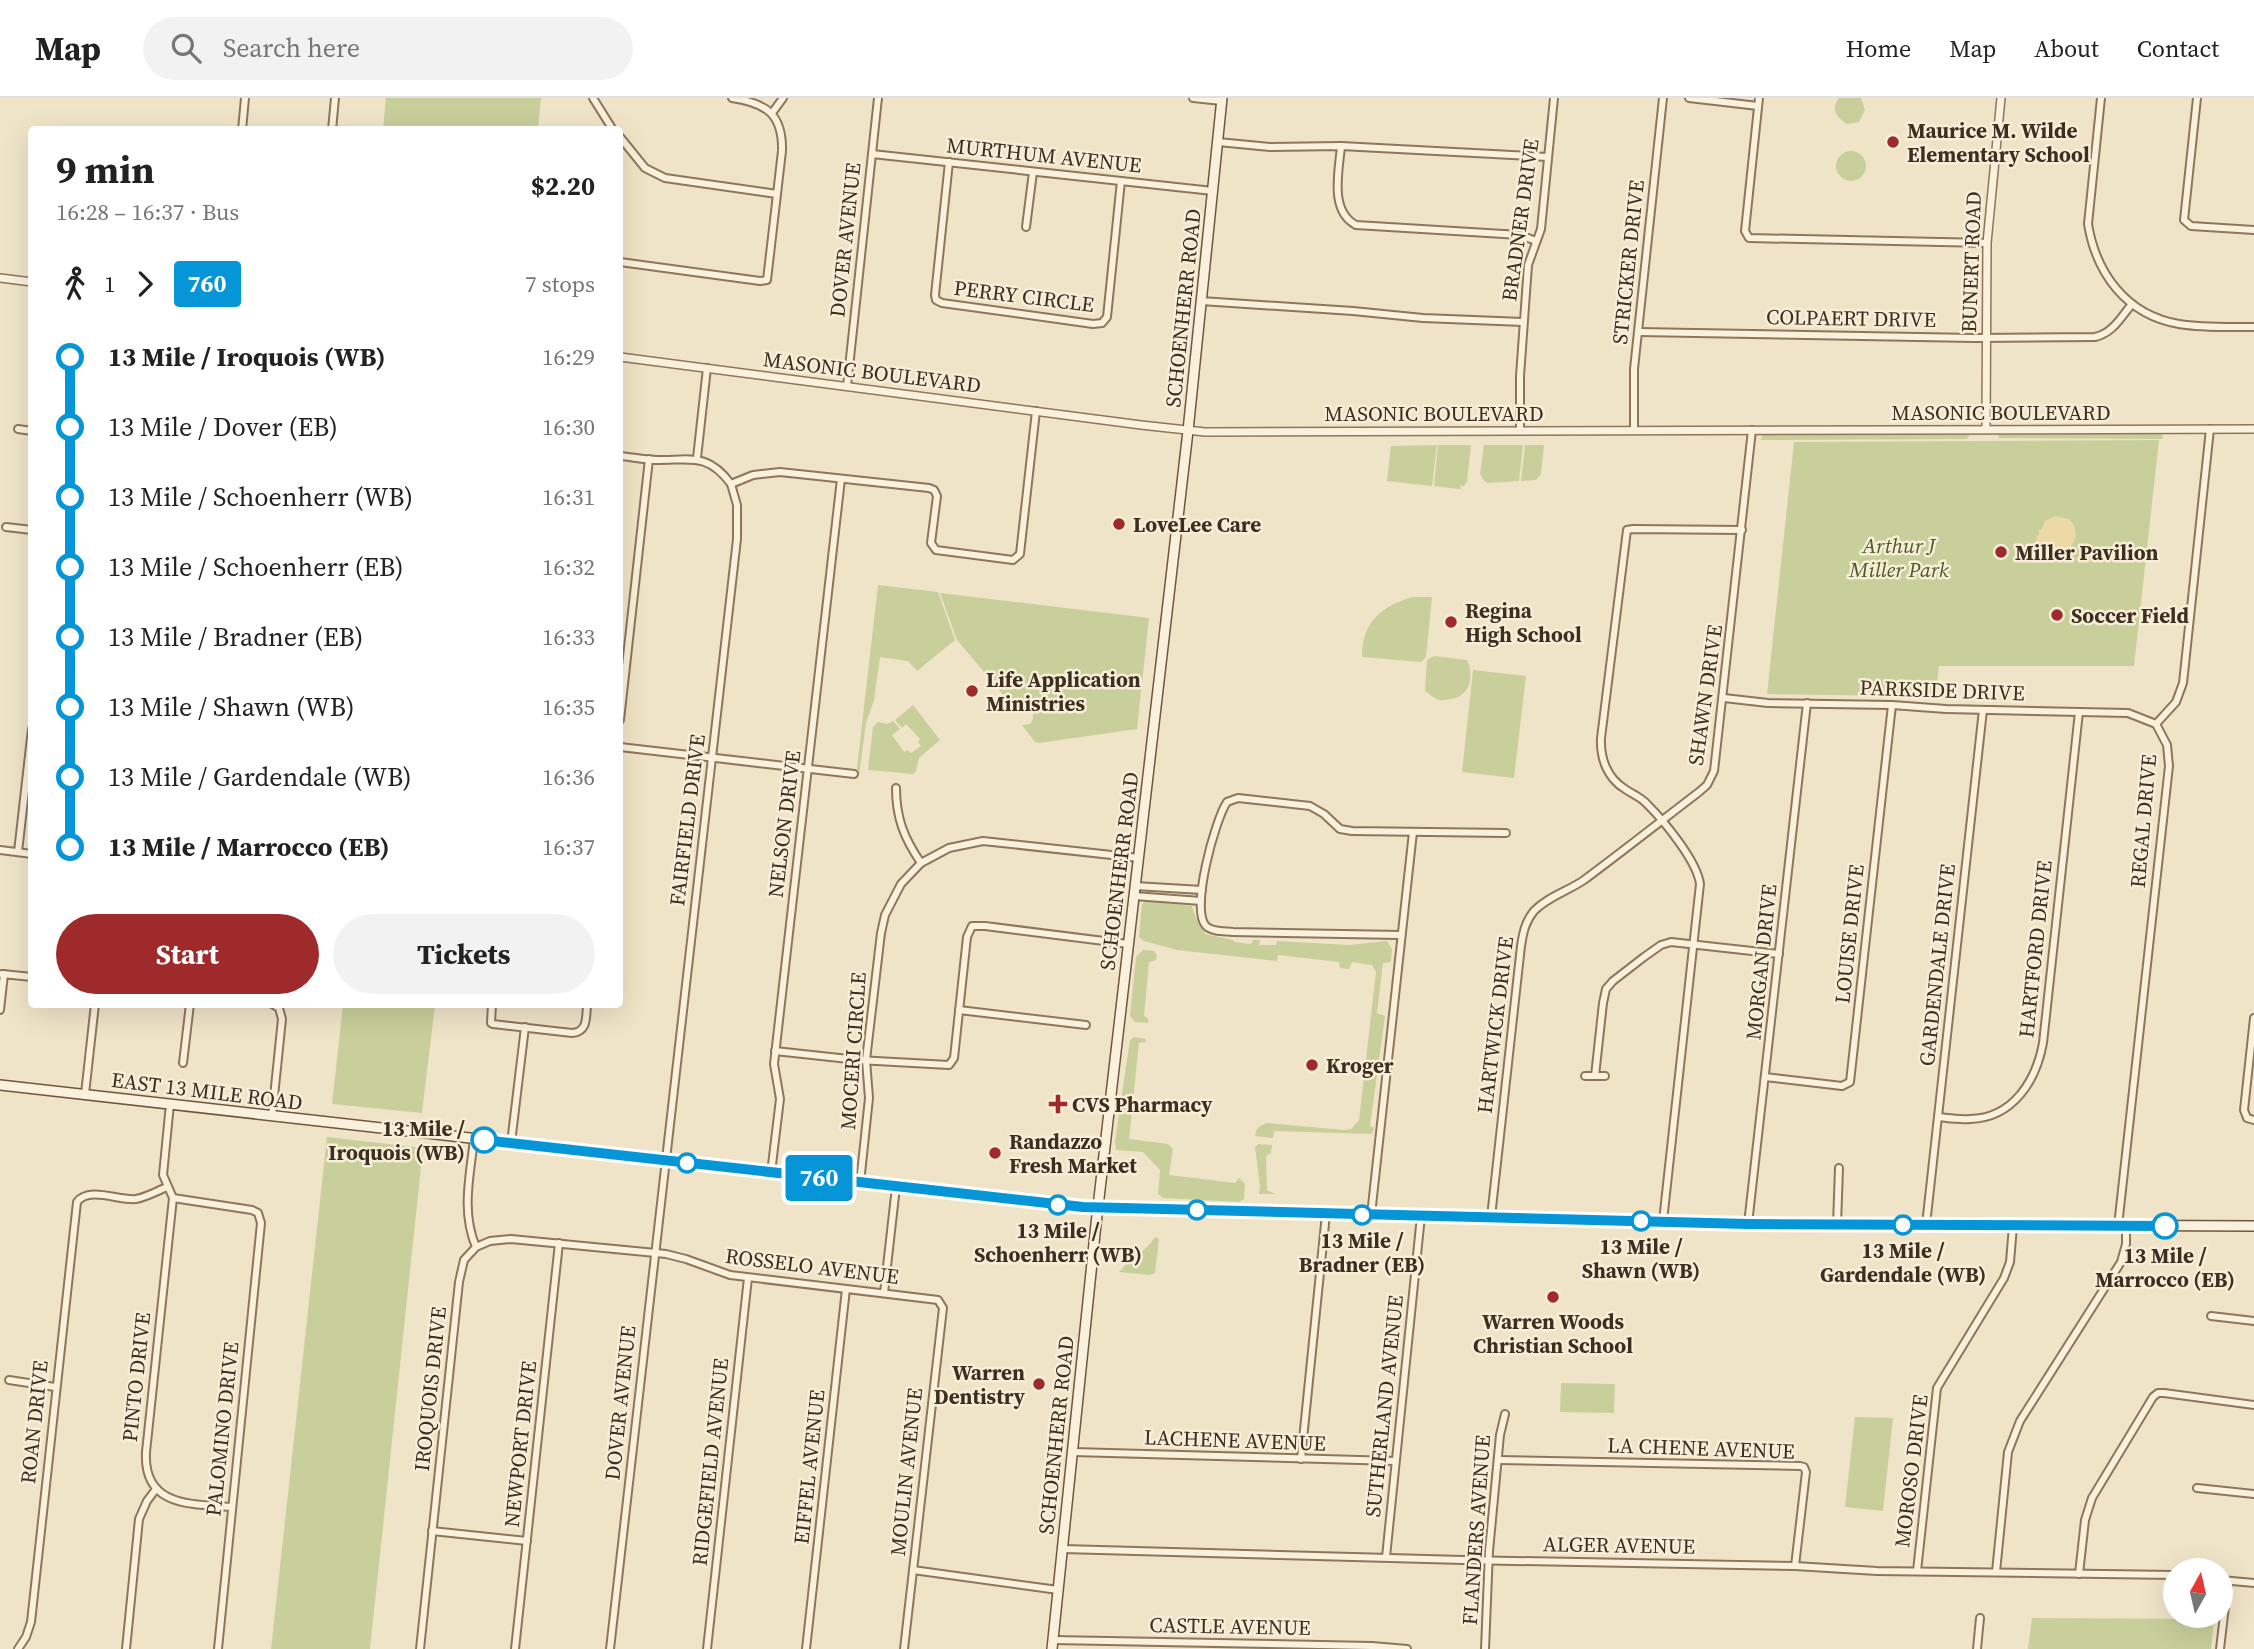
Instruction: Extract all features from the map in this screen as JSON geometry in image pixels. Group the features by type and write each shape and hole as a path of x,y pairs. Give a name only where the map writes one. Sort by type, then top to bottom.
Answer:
{"main road":[{"name":"SCHOENHERR ROAD","path":"1052,1645 1098,1207 1188,431 1222,100"},
{"name":"EAST 13 MILE ROAD","path":"0,1085 1049,1204 1325,1214 1748,1224 2254,1226"}],"street":[{"path":"242,126 245,98"},
{"path":"332,126 335,98"},
{"path":"593,98 609,126"},
{"path":"623,262 760,281 767,279 782,141 778,122 772,113 755,102 732,98"},
{"path":"772,113 783,98"},
{"name":"DOVER AVENUE","path":"847,386 878,98"},
{"path":"1193,98 1222,100"},
{"name":"BRADNER DRIVE","path":"1520,430 1523,323 1528,265 1541,229 1554,98"},
{"name":"STRICKER DRIVE","path":"1634,429 1634,369 1663,98"},
{"path":"1689,98 1758,102 1745,231 1752,239 1987,243"},
{"name":"BUNERT ROAD","path":"1986,429 1987,243 2001,98"},
{"path":"2101,98 2088,224 2096,259 2103,272 2121,295 2156,318 2180,324 2254,327"},
{"path":"2197,98 2185,223 2191,226 2254,230"},
{"path":"623,142 645,168 665,178 777,194"},
{"path":"1219,142 1270,147 1341,145 1548,157"},
{"path":"1341,145 1339,206 1345,218 1356,225 1520,235 1536,241"},
{"name":"MURTHUM AVENUE","path":"872,154 1213,191"},
{"name":"PERRY CIRCLE","path":"949,162 936,300 1093,324 1102,323 1107,317 1121,181"},
{"path":"1026,227 1032,172"},
{"path":"0,278 28,282"},
{"path":"1201,301 1523,323"},
{"name":"COLPAERT DRIVE","path":"1639,332 2083,337 2104,335 2115,326 2132,304"},
{"name":"MASONIC BOULEVARD","path":"623,357 1188,431 2254,429"},
{"path":"697,458 707,368"},
{"path":"623,456 697,458 715,466 731,484 748,476 773,472 934,490 937,496 931,543 936,550 1010,560 1020,554 1035,411"},
{"path":"18,429 28,430"},
{"name":"REGAL DRIVE","path":"1996,1572 2008,1452 2012,1438 2120,1262 2126,1244 2122,1226 2169,766 2167,745 2157,724 2176,702 2183,683 2210,429"},
{"name":"SHAWN DRIVE","path":"1661,820 1707,785 1717,760 1752,430"},
{"path":"623,693 649,459"},
{"name":"NELSON DRIVE","path":"772,1172 780,1099 774,1068 775,1052 841,479"},
{"name":"FAIRFIELD DRIVE","path":"664,1160 737,540 737,505 731,484"},
{"path":"6,527 28,530"},
{"path":"1663,1221 1694,944 1699,875 1693,863 1647,803 1616,783 1605,765 1601,751 1627,530 1742,530"},
{"name":"PARKSIDE DRIVE","path":"1724,698 1768,704 2128,713 2157,724"},
{"name":"MORGAN DRIVE","path":"1748,1224 1807,704"},
{"name":"LOUISE DRIVE","path":"1765,1077 1842,1086 1850,1082 1892,705"},
{"name":"GARDENDALE DRIVE","path":"1926,1225 1983,710"},
{"name":"HARTFORD DRIVE","path":"1937,1117 1971,1119 1999,1111 2022,1094 2038,1064 2080,712"},
{"path":"623,747 854,774"},
{"path":"18,852 28,764"},
{"path":"896,788 899,823 907,843 921,863"},
{"path":"1401,935 1233,932 1206,927 1202,919 1202,890 1222,810 1232,799 1238,797 1310,806 1324,814 1340,829 1506,833"},
{"name":"HARTWICK DRIVE","path":"1491,1217 1524,931 1533,912 1546,901 1582,881 1661,820"},
{"path":"1371,1215 1413,832"},
{"name":"MOCERI CIRCLE","path":"860,1183 869,1098 866,1060 883,921 894,893 921,863 949,848 983,841 1139,858"},
{"path":"0,850 28,853"},
{"path":"1135,886 1202,890"},
{"path":"1134,896 1201,901"},
{"path":"775,1052 946,1065 952,1063 968,933 972,926 1128,944"},
{"path":"1595,1076 1606,989 1623,972 1661,945 1671,942 1779,954"},
{"path":"0,1010 2,974 28,977"},
{"path":"85,1094 95,1008"},
{"path":"183,1063 190,1008"},
{"path":"272,1116 282,1019 277,1008"},
{"path":"492,1008 491,1023 572,1033 581,1032 584,1028 586,1008"},
{"path":"959,1010 1086,1025"},
{"path":"2254,1018 2245,1102 2245,1115 2254,1120"},
{"path":"511,1143 525,1027"},
{"path":"1585,1076 1605,1076"},
{"path":"170,1104 163,1163 167,1187 173,1198"},
{"path":"474,1139 466,1212 476,1247"},
{"name":"DOVER AVENUE","path":"610,1649 664,1160"},
{"path":"1837,1225 1839,1168"},
{"name":"ROAN DRIVE","path":"18,1649 31,1622 76,1209 80,1198 91,1195 135,1199 167,1187"},
{"path":"884,1293 897,1187"},
{"name":"PALOMINO DRIVE","path":"173,1198 247,1209 258,1213 261,1229 218,1649"},
{"name":"PINTO DRIVE","path":"156,1489 146,1471 146,1452 173,1198"},
{"path":"1301,1459 1325,1214"},
{"name":"SUTHERLAND AVENUE","path":"1386,1557 1421,1216"},
{"name":"MOROSO DRIVE","path":"1917,1571 1937,1388 2004,1278 2010,1262 2012,1226"},
{"name":"ROSSELO AVENUE","path":"476,1247 502,1239 654,1253 686,1259 720,1273 748,1278 938,1300"},
{"name":"NEWPORT DRIVE","path":"515,1649 559,1243"},
{"name":"IROQUOIS DRIVE","path":"420,1649 460,1274 464,1260 476,1247"},
{"name":"RIDGEFIELD AVENUE","path":"707,1649 748,1278"},
{"name":"EIFFEL AVENUE","path":"806,1649 846,1289"},
{"name":"MOULIN AVENUE","path":"904,1649 943,1308 938,1300"},
{"path":"2211,1316 2254,1321"},
{"path":"9,1380 55,1387"},
{"path":"2079,1574 2085,1520 2092,1497 2153,1397 2164,1393 2254,1405"},
{"name":"FLANDERS AVENUE","path":"1485,1649 1488,1560 1505,1414"},
{"name":"LACHENE AVENUE","path":"1073,1452 1395,1461"},
{"name":"LA CHENE AVENUE","path":"1498,1460 1800,1466 1806,1472 1795,1566"},
{"path":"2197,1488 2254,1494"},
{"path":"126,1649 139,1519 147,1501 156,1489 175,1501 232,1507"},
{"path":"432,1531 527,1541"},
{"name":"ALGER AVENUE","path":"1063,1549 1795,1566 1877,1572 2163,1576"},
{"path":"913,1570 1058,1590"},
{"path":"2233,1582 2254,1583"},
{"path":"1977,1649 1980,1618"},
{"path":"2220,1649 2222,1628"},
{"name":"CASTLE AVENUE","path":"1052,1645 1407,1649"}],"green space":[{"path":"386,98 541,98 538,126 383,126"},
{"path":"1839,98 1861,98 1865,110 1859,122 1847,124 1840,119 1835,109"},
{"path":"1851,151 1862,155 1866,166 1862,177 1851,181 1840,177 1836,166 1840,155"},
{"path":"2162,433 2163,439 1998,438 1999,435"},
{"path":"1762,435 1970,435 1967,439 1761,440"},
{"name":"Arthur J Miller Park","path":"2159,440 2134,666 1939,666 1935,699 1767,694 1794,442"},
{"path":"1437,445 1432,486 1387,481 1391,446"},
{"path":"1438,445 1471,445 1467,482 1463,487 1460,485 1461,489 1434,486"},
{"path":"1484,445 1523,445 1519,481 1484,481 1480,474"},
{"path":"1525,445 1544,445 1541,474 1536,480 1521,481"},
{"path":"878,585 938,592 955,640 917,671 908,661 880,657 874,700 866,723 859,776 856,777"},
{"path":"940,593 1149,618 1137,729 1035,742 1022,725 1030,724 1033,712 1025,707 1016,710 957,640"},
{"path":"1413,597 1432,597 1426,657 1421,662 1362,657 1365,634 1376,617 1392,605"},
{"path":"1434,656 1467,660 1470,679 1462,694 1440,700 1425,691 1427,660"},
{"path":"1473,670 1526,676 1514,778 1462,772"},
{"path":"913,705 940,740 919,758 913,774 868,770 873,727 878,722 888,724 893,721 900,729 892,735 904,752 908,750 911,753 921,746 918,742 920,739 906,724 902,728 895,720"},
{"path":"1146,901 1192,906 1205,934 1235,942 1251,944 1253,940 1260,940 1259,945 1276,945 1277,941 1349,945 1387,941 1392,949 1391,962 1383,963 1377,1013 1385,1016 1370,1126 1374,1128 1372,1134 1274,1131 1273,1138 1255,1136 1258,1128 1267,1123 1344,1130 1351,1129 1359,1120 1376,972 1372,965 1352,962 1349,969 1340,968 1339,962 1278,955 1277,961 1177,950 1144,941 1139,937 1142,904"},
{"path":"1143,950 1154,951 1157,955 1156,960 1149,962 1144,1016 1148,1018 1148,1023 1135,1022 1130,1016 1136,957"},
{"path":"343,1008 435,1008 422,1113 332,1104"},
{"path":"1134,1037 1145,1039 1146,1042 1139,1043 1129,1139 1168,1144 1173,1149 1169,1175 1235,1183 1239,1178 1245,1184 1244,1199 1239,1202 1163,1198 1158,1194 1160,1170 1143,1152 1116,1150 1115,1141 1130,1040"},
{"path":"327,1137 423,1148 370,1649 271,1649"},
{"path":"1258,1144 1272,1145 1271,1153 1266,1156 1267,1190 1275,1194 1259,1194 1255,1147"},
{"path":"1155,1237 1159,1239 1155,1273 1150,1275 1119,1272 1147,1247"},
{"path":"1561,1383 1615,1384 1614,1413 1560,1412"},
{"path":"1855,1417 1893,1418 1883,1511 1845,1507"},
{"path":"2032,1618 2163,1619 2163,1628 2213,1628 2211,1649 2028,1649"}],"sand":[{"path":"2055,516 2069,519 2076,534 2069,549 2054,553 2053,556 2047,555 2036,542 2045,521"}],"bus line":[{"name":"760","path":"484,1140 1083,1207 1748,1224 2165,1226"}],"place":[{"name":"Maurice M. Wilde Elementary School","path":"1893,142"},
{"name":"LoveLee Care","path":"1119,524"},
{"name":"Miller Pavilion","path":"2001,552"},
{"name":"Soccer Field","path":"2057,615"},
{"name":"Regina High School","path":"1451,622"},
{"name":"Life Application Ministries","path":"972,691"},
{"name":"Kroger","path":"1312,1065"},
{"name":"CVS Pharmacy","path":"1058,1104"},
{"name":"13 Mile / Iroquois (WB)","path":"484,1140"},
{"name":"Randazzo Fresh Market","path":"995,1153"},
{"name":"13 Mile / Schoenherr (WB)","path":"1058,1205"},
{"name":"13 Mile / Bradner (EB)","path":"1362,1215"},
{"name":"13 Mile / Shawn (WB)","path":"1641,1221"},
{"name":"13 Mile / Gardendale (WB)","path":"1903,1225"},
{"name":"13 Mile / Marrocco (EB)","path":"2165,1226"},
{"name":"Warren Woods Christian School","path":"1553,1297"},
{"name":"Warren Dentistry","path":"1039,1384"}]}
